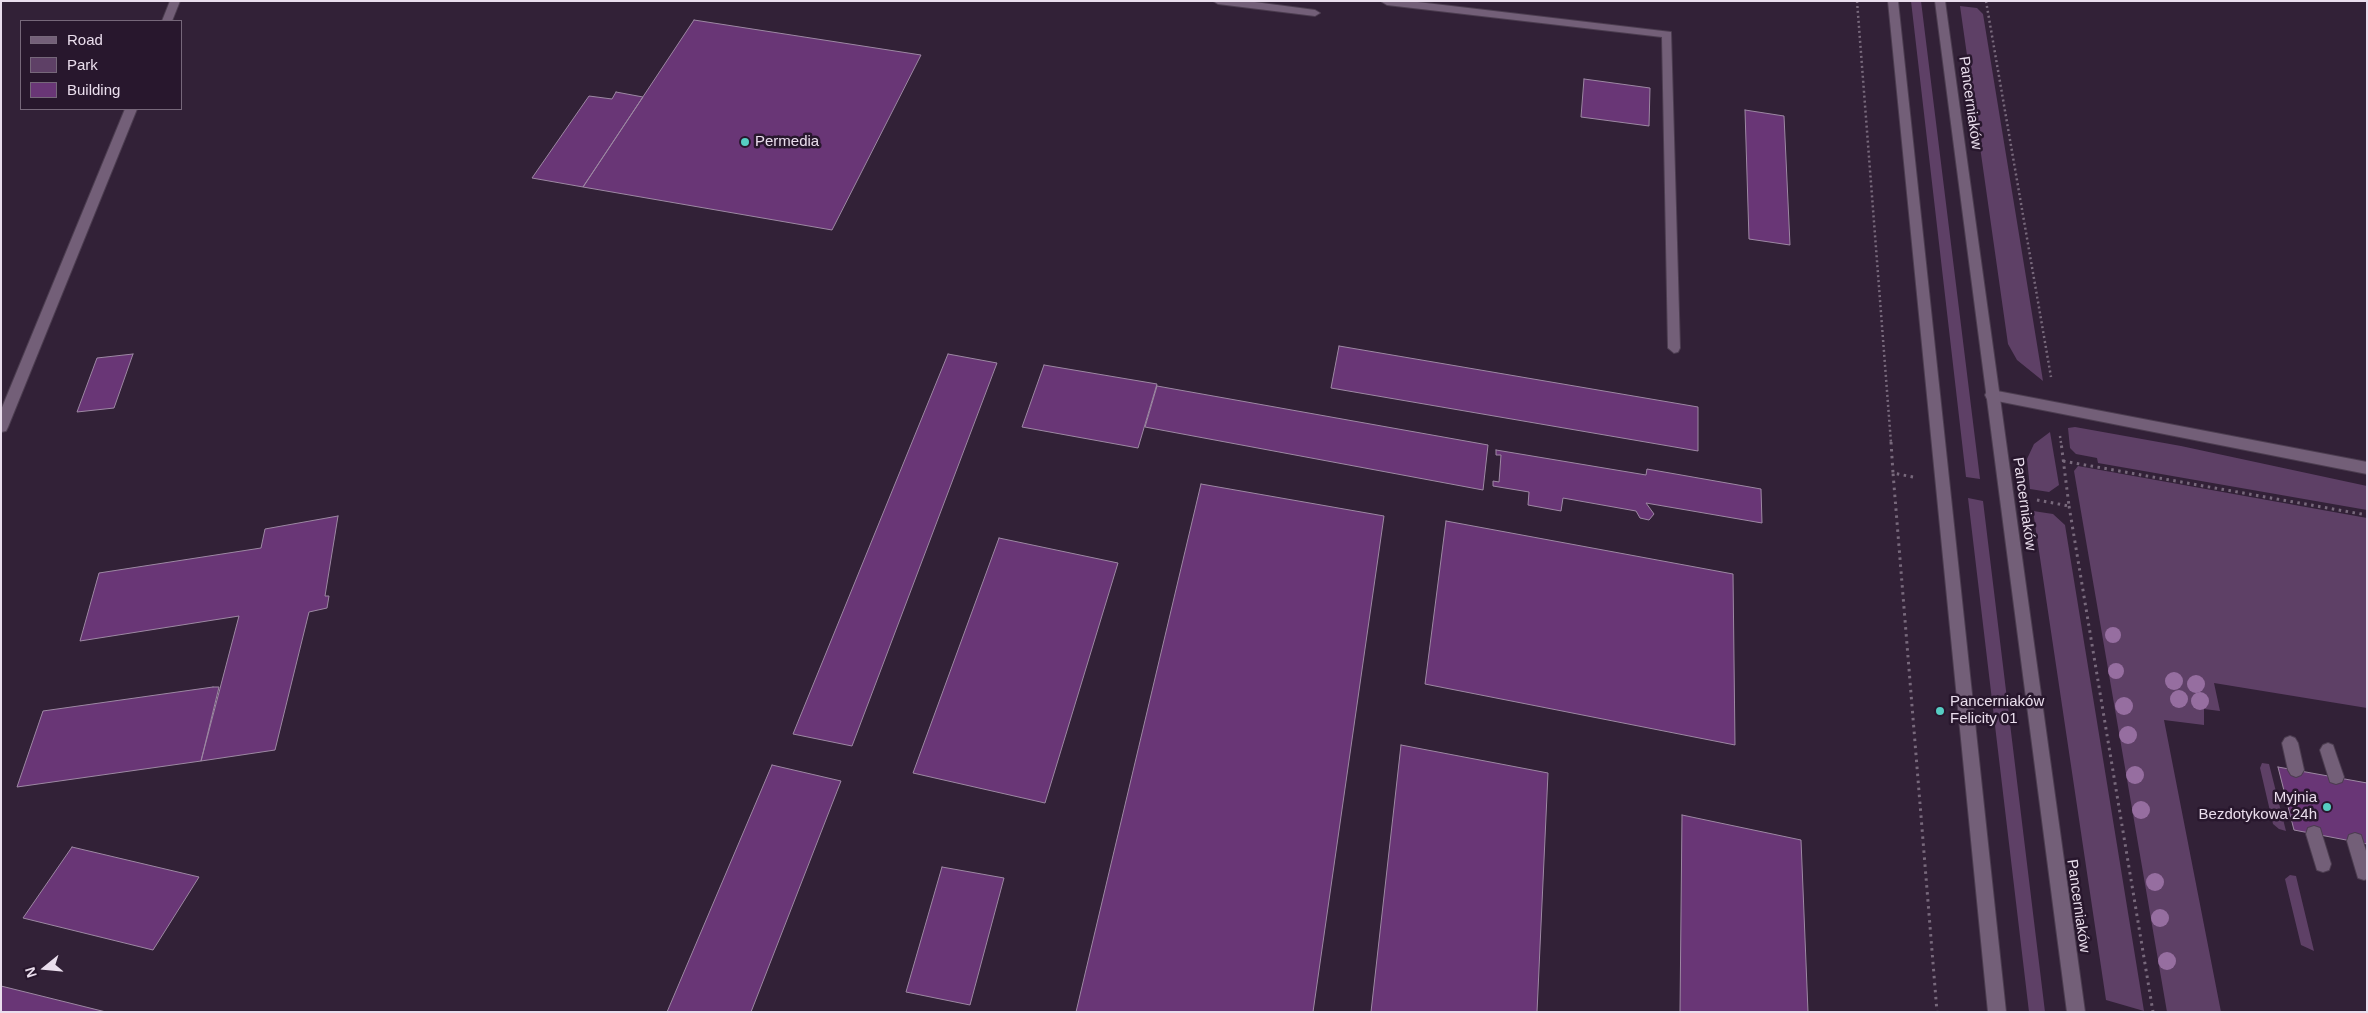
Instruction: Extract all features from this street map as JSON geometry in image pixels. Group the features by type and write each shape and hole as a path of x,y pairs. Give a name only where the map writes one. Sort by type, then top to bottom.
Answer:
{"street":[{"path":"167,20 175,1"},
{"path":"1218,1 1315,13"},
{"path":"1893,1 1997,1012"},
{"name":"Pancerniaków","path":"1940,1 2076,1012"},
{"path":"1,427 131,110"},
{"path":"1992,394 2367,468"},
{"path":"2290,743 2296,770"},
{"path":"2328,750 2336,778"},
{"path":"2314,834 2323,864"},
{"path":"2355,842 2364,872"}],"lane":[{"path":"1387,2 1667,34 1674,348"}],"path":[{"path":"1857,1 1893,473"},
{"path":"2063,461 2367,515"},
{"path":"2069,506 2153,1012"}],"green space":[{"path":"1911,1 1921,1 1980,479 1966,477"},
{"path":"1960,6 1977,8 1983,14 2043,381 2017,360 2008,344"},
{"path":"2075,427 2181,446 2367,486 2367,510 2098,463 2097,458 2076,454 2070,448 2068,428"},
{"path":"2050,432 2059,485 2049,492 2030,489 2027,459 2034,444"},
{"path":"2078,466 2367,518 2367,708 2214,683 2220,711 2204,709 2204,725 2164,720 2221,1012 2167,1012 2074,471"},
{"path":"1968,498 1983,501 2045,1012 2029,1012"},
{"path":"2033,511 2053,514 2065,525 2144,1011 2106,1000"},
{"path":"2262,763 2269,764 2286,831 2279,829 2273,824 2260,768"},
{"path":"2290,875 2296,876 2314,951 2301,945 2285,879"}],"building":[{"name":"Permedia","path":"694,20 921,55 832,230 583,187"},
{"path":"1584,79 1650,88 1649,126 1581,117"},
{"path":"616,92 643,97 583,187 532,178 589,96 612,99"},
{"path":"1745,110 1784,116 1790,245 1749,239"},
{"path":"1339,346 1698,407 1698,451 1331,388"},
{"path":"133,354 114,408 77,412 97,358"},
{"path":"948,354 997,363 852,746 793,734"},
{"path":"1044,365 1157,384 1138,448 1022,427"},
{"path":"1157,386 1488,445 1483,490 1145,427"},
{"path":"1496,450 1646,475 1647,469 1761,489 1762,523 1646,503 1654,514 1649,520 1640,518 1636,511 1563,498 1561,511 1528,505 1529,492 1493,486 1493,481 1499,482 1501,455 1496,455"},
{"path":"1201,484 1384,516 1313,1012 1076,1012"},
{"path":"338,516 325,596 329,596 327,608 309,612 275,750 201,761 239,616 80,641 99,573 261,548 265,529"},
{"path":"1446,521 1733,574 1735,745 1425,684"},
{"path":"999,538 1118,563 1045,803 913,773"},
{"path":"219,687 201,761 17,787 43,711"},
{"path":"1401,745 1548,773 1537,1012 1371,1012"},
{"path":"772,765 841,781 751,1012 667,1012"},
{"name":"Myjnia Bezdotykowa 24h","path":"2278,767 2367,783 2367,844 2294,830"},
{"path":"1682,815 1801,840 1808,1012 1680,1012"},
{"path":"72,847 199,877 153,950 23,918"},
{"path":"942,867 1004,878 970,1005 906,992"},
{"path":"1,986 106,1012 1,1012"}],"place":[{"name":"Permedia","path":"745,142"},
{"name":"Pancerniaków Felicity 01","path":"1940,711"},
{"name":"Myjnia Bezdotykowa 24h","path":"2327,807"}]}
